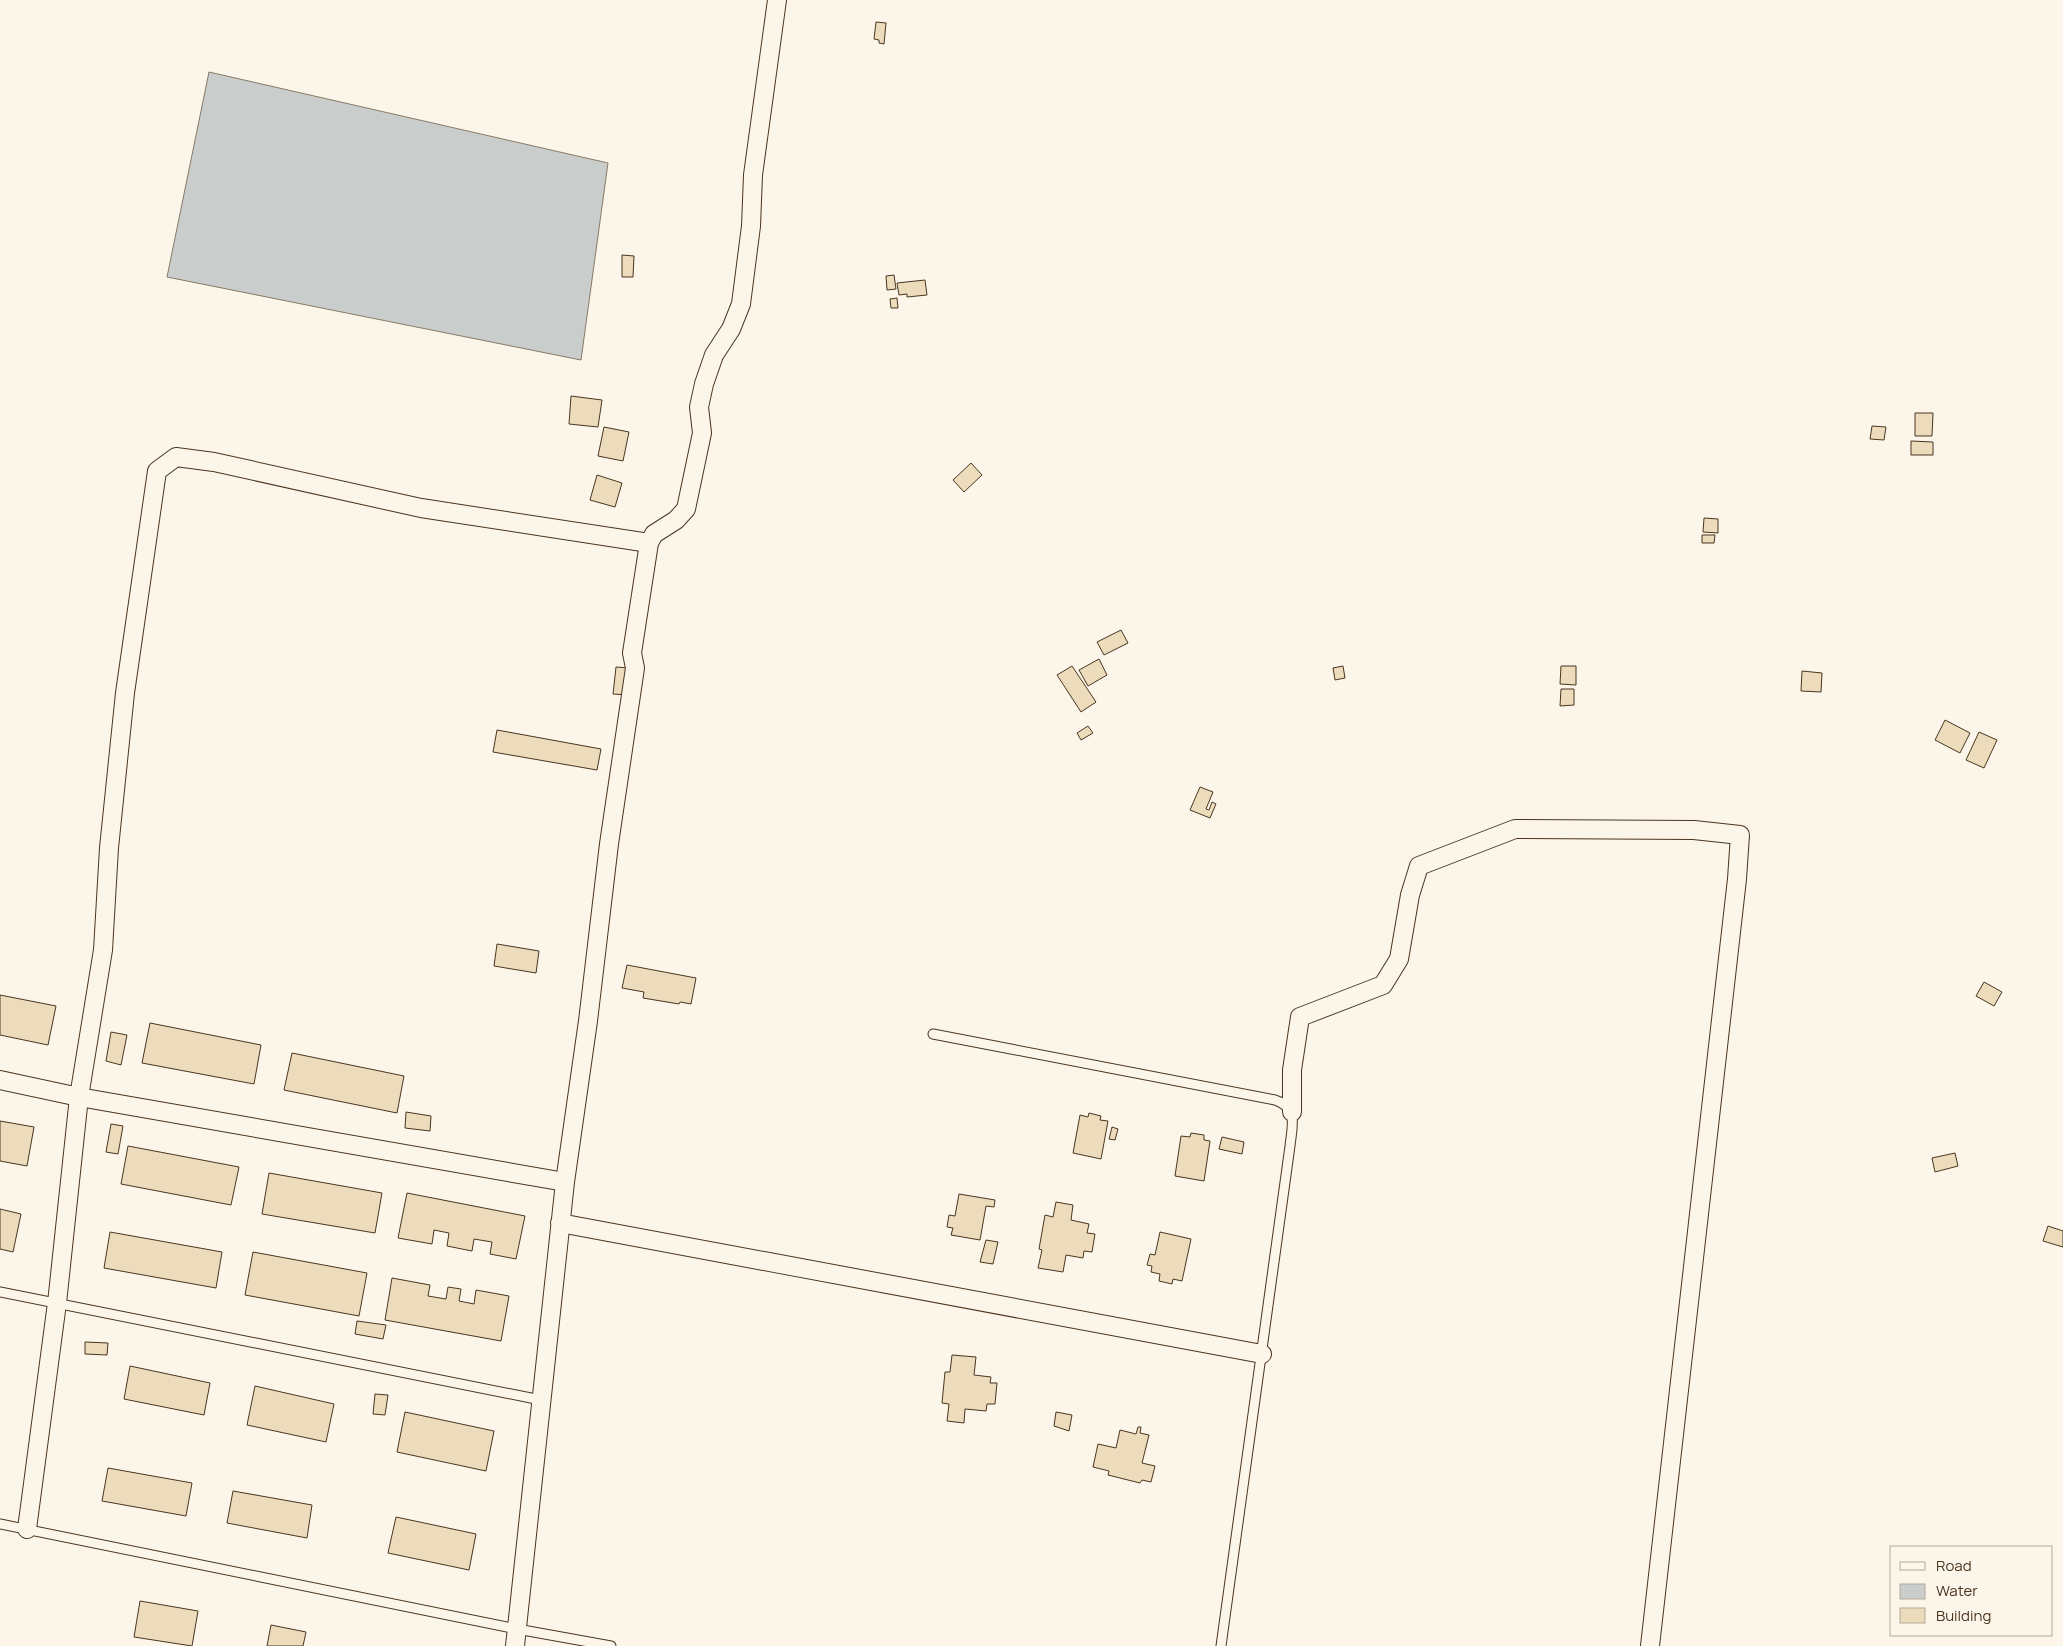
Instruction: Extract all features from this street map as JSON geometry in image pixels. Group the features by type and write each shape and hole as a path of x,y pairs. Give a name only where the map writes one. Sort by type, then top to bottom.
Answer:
{"street":[{"path":"516,1637 560,1223 588,1020 608,844 635,668 632,653 648,543 654,534 676,520 686,509 702,433 699,407 704,384 714,355 731,330 741,304 751,226 753,175 777,0"},
{"path":"27,1529 56,1303 79,1097 103,950 109,848 125,693 157,471 176,457 421,508 648,543"},
{"path":"1292,1112 1292,1070 1300,1017 1383,985 1399,960 1410,895 1419,866 1515,829 1694,830 1740,835 1737,879 1650,1646"},
{"path":"0,1080 79,1097 565,1182"},
{"path":"560,1223 1262,1354"}],"lane":[{"path":"933,1034 1275,1100 1286,1104 1292,1112 1290,1146 1221,1646"},
{"path":"0,1292 541,1400"},
{"path":"0,1524 516,1637 611,1646"}],"water":[{"path":"209,72 608,163 581,360 167,277"}],"building":[{"path":"876,22 886,23 884,44 874,39"},
{"path":"622,255 634,256 633,277 622,277"},
{"path":"894,275 896,289 887,290 886,276"},
{"path":"925,280 927,295 907,297 907,294 899,295 897,283"},
{"path":"897,298 898,308 891,308 890,299"},
{"path":"571,396 602,400 598,427 569,424"},
{"path":"1915,413 1933,413 1932,436 1915,436"},
{"path":"1872,426 1886,427 1884,440 1870,439"},
{"path":"604,427 629,432 623,461 598,456"},
{"path":"1911,441 1933,442 1933,455 1911,455"},
{"path":"971,463 982,475 964,492 953,480"},
{"path":"597,475 622,483 615,507 590,500"},
{"path":"1704,518 1718,519 1718,533 1703,532"},
{"path":"1702,535 1715,535 1714,543 1702,543"},
{"path":"1121,630 1128,643 1104,655 1097,642"},
{"path":"1099,659 1107,675 1088,686 1079,670"},
{"path":"1072,666 1096,702 1081,712 1057,675"},
{"path":"1343,666 1345,678 1335,680 1333,668"},
{"path":"1561,666 1576,666 1576,685 1560,684"},
{"path":"616,667 630,668 627,695 613,694"},
{"path":"1802,671 1822,673 1821,692 1801,691"},
{"path":"1561,689 1574,689 1574,705 1560,706"},
{"path":"1945,720 1970,733 1960,753 1935,740"},
{"path":"1088,726 1093,733 1081,740 1077,733"},
{"path":"497,730 601,749 597,770 493,752"},
{"path":"1979,732 1997,740 1984,768 1966,760"},
{"path":"1200,787 1213,792 1206,809 1209,810 1212,802 1216,804 1210,818 1190,810"},
{"path":"497,944 539,951 536,973 494,966"},
{"path":"627,965 696,978 691,1004 643,998 644,992 622,988"},
{"path":"1984,982 2002,992 1994,1006 1976,996"},
{"path":"0,995 56,1006 48,1045 0,1035"},
{"path":"150,1023 261,1045 254,1084 142,1063"},
{"path":"111,1032 127,1035 121,1065 106,1061"},
{"path":"292,1053 404,1076 397,1113 284,1090"},
{"path":"406,1112 431,1116 430,1131 405,1128"},
{"path":"1089,1113 1101,1116 1100,1120 1108,1121 1101,1159 1073,1153 1080,1115 1088,1117"},
{"path":"0,1121 34,1127 27,1166 0,1161"},
{"path":"111,1124 123,1126 118,1154 106,1152"},
{"path":"1112,1127 1118,1129 1115,1140 1109,1139"},
{"path":"1191,1133 1204,1135 1204,1140 1210,1141 1204,1181 1175,1176 1181,1136 1190,1137"},
{"path":"1222,1137 1244,1142 1242,1154 1219,1149"},
{"path":"128,1146 239,1167 231,1205 121,1184"},
{"path":"1955,1153 1958,1166 1935,1172 1932,1158"},
{"path":"269,1173 382,1193 375,1233 262,1214"},
{"path":"407,1193 525,1216 516,1259 490,1254 492,1242 474,1239 472,1251 447,1246 449,1233 434,1230 432,1244 398,1238"},
{"path":"959,1194 995,1200 994,1207 986,1206 980,1240 951,1235 953,1228 947,1227 949,1215 955,1216"},
{"path":"1056,1202 1073,1205 1071,1220 1089,1224 1087,1233 1095,1234 1092,1252 1084,1251 1083,1258 1066,1255 1063,1272 1038,1268 1042,1250 1039,1249 1045,1215 1053,1217"},
{"path":"0,1209 21,1214 13,1252 0,1249"},
{"path":"2048,1226 2063,1231 2063,1247 2043,1241"},
{"path":"110,1232 222,1252 216,1288 104,1268"},
{"path":"1160,1232 1191,1239 1182,1281 1173,1279 1172,1284 1159,1281 1160,1274 1151,1272 1152,1266 1147,1265 1150,1254 1155,1255"},
{"path":"986,1240 998,1242 993,1264 980,1262"},
{"path":"253,1252 367,1273 359,1316 245,1295"},
{"path":"392,1278 430,1285 428,1296 446,1299 448,1287 461,1289 459,1301 474,1304 476,1290 509,1296 501,1341 385,1320"},
{"path":"357,1321 386,1325 383,1339 355,1334"},
{"path":"85,1342 108,1343 107,1355 85,1354"},
{"path":"952,1355 976,1357 974,1375 991,1377 990,1383 997,1383 995,1404 987,1404 986,1411 965,1409 964,1423 947,1421 949,1404 942,1403 945,1372 950,1372"},
{"path":"130,1366 210,1383 204,1415 124,1399"},
{"path":"255,1386 334,1404 326,1442 247,1425"},
{"path":"375,1394 388,1395 385,1415 373,1414"},
{"path":"405,1412 494,1431 486,1471 397,1452"},
{"path":"1056,1412 1072,1415 1069,1431 1054,1426"},
{"path":"1138,1427 1141,1427 1140,1433 1149,1435 1142,1463 1155,1466 1151,1482 1142,1480 1140,1483 1108,1475 1109,1471 1093,1467 1098,1444 1116,1448 1120,1430 1136,1434"},
{"path":"108,1468 192,1483 186,1516 102,1501"},
{"path":"233,1491 312,1505 307,1538 227,1523"},
{"path":"396,1517 476,1534 469,1570 388,1553"},
{"path":"140,1601 198,1611 192,1646 134,1637"},
{"path":"271,1625 306,1632 303,1646 267,1646"}]}
